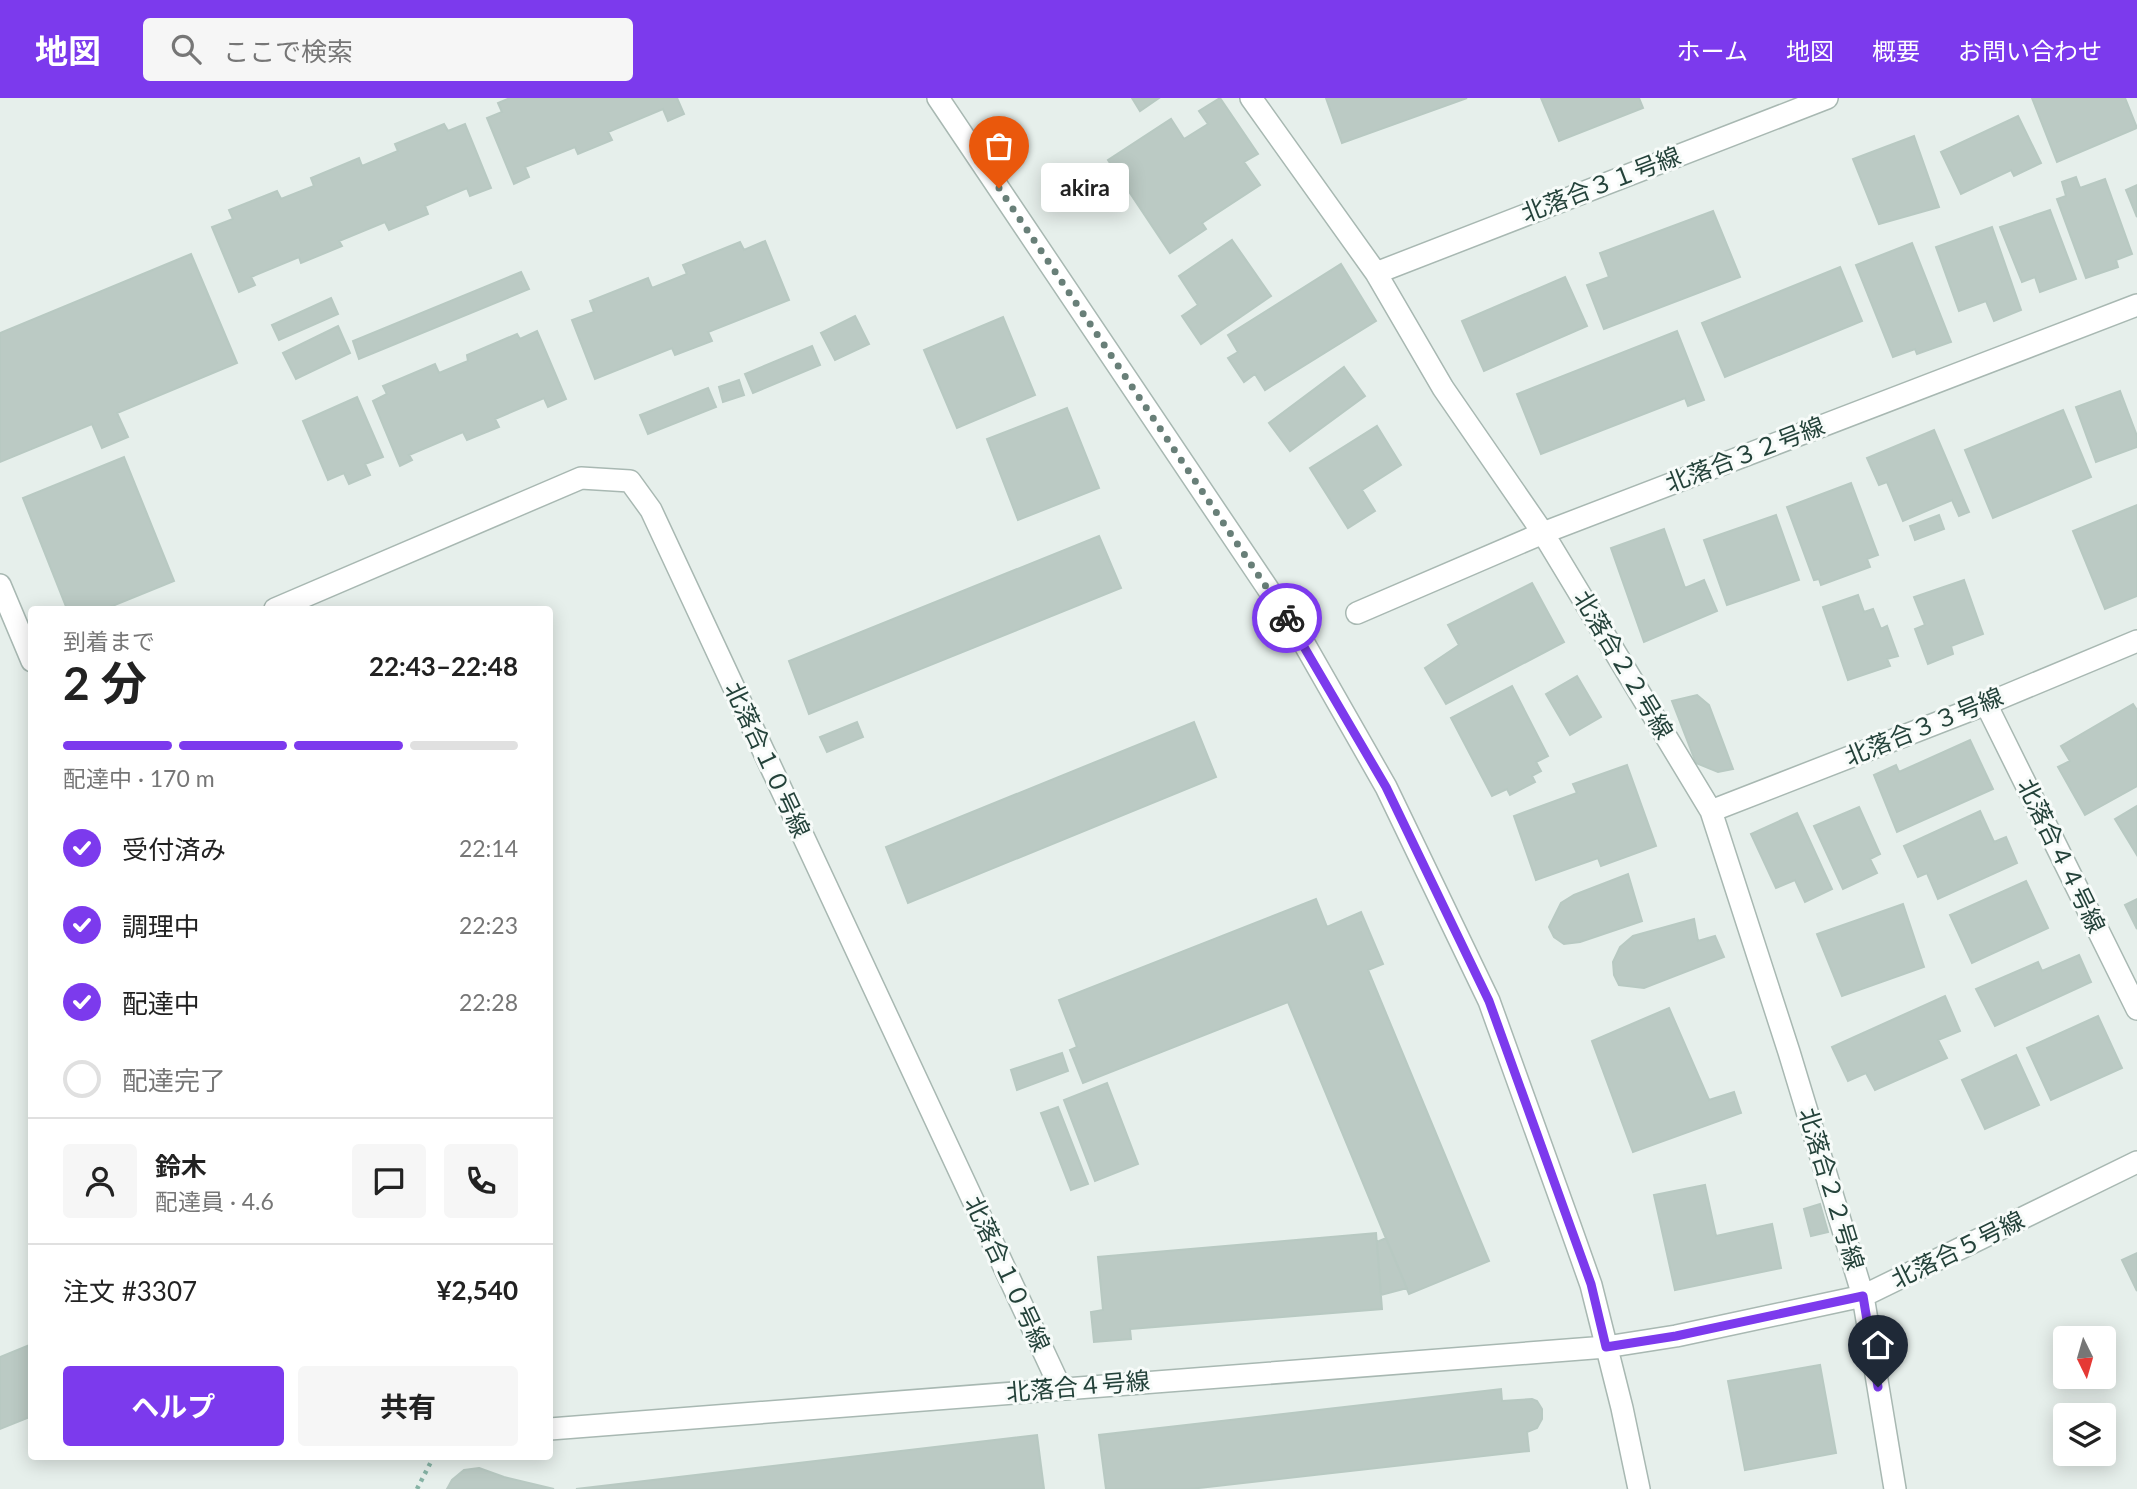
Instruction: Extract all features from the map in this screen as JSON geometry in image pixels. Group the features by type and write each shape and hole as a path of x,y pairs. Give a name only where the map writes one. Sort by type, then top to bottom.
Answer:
{"street":[{"path":"938,98 1301,638 1386,787 1489,1001 1591,1284 1639,1489"},
{"name":"北落合２２号線","path":"1251,98 1376,273 1443,388 1543,533 1711,811 1789,1052 1863,1296 1895,1489"},
{"name":"北落合３１号線","path":"1376,273 1827,98"},
{"name":"北落合３２号線","path":"1357,613 1543,533 2137,305"},
{"name":"北落合１０号線","path":"282,606 581,478 631,481 651,510 1061,1388"},
{"path":"0,585 28,652"},
{"name":"北落合３３号線","path":"1711,811 1986,704 2137,641"},
{"name":"北落合４４号線","path":"1986,704 2137,1009"},
{"name":"北落合５号線","path":"1606,1347 1676,1336 1863,1296 2137,1163"},
{"name":"北落合４号線","path":"553,1429 1606,1347"}],"path":[{"path":"417,1489 432,1460"}],"building":[{"path":"510,98 677,98 684,114 668,121 663,109 608,132 612,140 578,154 575,147 525,167 529,177 514,184 487,118 502,112 498,103"},
{"path":"1132,98 1159,98 1140,111"},
{"path":"1220,98 1258,154 1244,162 1260,185 1202,223 1206,229 1170,253 1108,160 1171,119 1184,139 1208,124 1199,111"},
{"path":"1326,98 1467,98 1342,143"},
{"path":"1541,98 1639,98 1643,108 1559,141"},
{"path":"2032,98 2125,98 2137,128 2057,162"},
{"path":"2018,116 2041,163 2014,176 2011,170 1961,194 1941,152"},
{"path":"444,124 448,131 465,124 491,188 470,196 467,188 425,206 428,214 389,230 385,222 339,241 342,246 301,263 299,257 251,277 255,285 239,292 212,227 233,219 229,210 277,191 281,199 314,186 311,178 359,158 362,166 398,151 395,144"},
{"path":"1914,136 1939,207 1879,224 1853,159"},
{"path":"2076,177 2080,188 2105,179 2132,254 2116,260 2118,267 2086,278 2057,199 2066,196 2062,182"},
{"path":"2137,185 2137,217 2126,190"},
{"path":"2050,210 2076,279 2040,292 2035,277 2022,282 2000,227"},
{"path":"1713,211 1740,277 1604,329 1587,285 1609,277 1600,253"},
{"path":"1992,227 2021,310 1994,321 1986,301 1959,311 1936,247"},
{"path":"1232,240 1271,296 1201,344 1182,316 1198,305 1179,276"},
{"path":"765,241 789,300 708,332 712,341 675,355 672,348 595,379 572,320 594,312 590,301 648,278 652,288 687,274 683,265 740,242 744,250"},
{"path":"1912,243 1951,342 1917,354 1915,349 1893,357 1856,265"},
{"path":"191,254 237,363 117,413 128,437 102,448 92,424 0,462 0,333"},
{"path":"1341,264 1376,321 1265,390 1255,374 1244,382 1228,358 1238,352 1228,335"},
{"path":"1840,267 1862,321 1725,377 1702,323"},
{"path":"521,272 529,289 359,359 353,341"},
{"path":"1565,277 1587,326 1484,371 1462,321"},
{"path":"331,298 338,314 279,340 272,325"},
{"path":"855,316 869,344 835,360 821,333"},
{"path":"1003,317 1035,395 957,428 924,350"},
{"path":"338,326 350,353 296,379 283,353"},
{"path":"537,331 566,399 548,407 544,398 495,419 499,427 467,440 463,432 409,455 412,460 400,466 373,401 387,394 383,386 435,364 439,373 468,361 467,355 517,334 520,339"},
{"path":"1677,331 1704,400 1688,406 1685,398 1541,454 1517,394"},
{"path":"812,346 820,365 753,393 745,374"},
{"path":"1344,367 1365,396 1290,451 1269,423"},
{"path":"739,380 744,395 723,402 719,387"},
{"path":"708,388 716,407 648,434 640,415"},
{"path":"2120,391 2137,436 2137,447 2096,462 2076,407"},
{"path":"357,397 383,457 365,464 370,475 349,484 344,473 328,480 303,421"},
{"path":"1067,408 1099,488 1018,520 987,439"},
{"path":"2063,410 2091,477 1993,518 1965,450"},
{"path":"1377,426 1401,465 1362,490 1375,511 1348,528 1310,468"},
{"path":"1934,430 1969,512 1959,516 1952,500 1903,521 1887,482 1879,485 1867,458"},
{"path":"124,457 174,581 112,606 66,606 23,498"},
{"path":"1851,483 1878,555 1867,559 1870,567 1821,585 1819,579 1814,580 1787,507"},
{"path":"2137,505 2137,596 2105,609 2073,531"},
{"path":"1776,515 1799,580 1727,605 1704,540"},
{"path":"1939,515 1944,529 1915,540 1910,526"},
{"path":"1664,529 1685,588 1704,580 1717,611 1644,642 1611,548"},
{"path":"1099,536 1121,588 809,714 789,661"},
{"path":"1964,580 1983,634 1951,646 1953,654 1928,664 1915,629 1925,625 1914,597"},
{"path":"1532,583 1564,642 1446,704 1425,668 1459,645 1448,625"},
{"path":"1858,595 1864,612 1873,609 1881,629 1887,626 1898,656 1887,659 1890,666 1848,680 1823,607"},
{"path":"1577,676 1601,717 1570,735 1546,694"},
{"path":"1512,686 1548,756 1536,762 1541,771 1532,776 1535,782 1510,795 1507,789 1492,796 1451,718"},
{"path":"1697,695 1709,705 1733,769 1718,772 1696,763 1672,701"},
{"path":"2133,704 2137,710 2137,786 2085,815 2058,767 2070,761 2061,746"},
{"path":"857,722 863,737 827,752 820,737"},
{"path":"1194,722 1216,777 908,903 886,847"},
{"path":"1970,740 1993,789 1897,832 1874,775 1896,765 1899,772"},
{"path":"1627,765 1656,846 1601,866 1598,858 1536,880 1514,816 1577,793 1573,784"},
{"path":"2137,806 2137,855 2115,819"},
{"path":"1859,807 1880,854 1870,859 1877,873 1843,889 1814,826"},
{"path":"1980,811 1994,842 2006,837 2017,863 1938,899 1927,873 1918,877 1904,846"},
{"path":"1797,813 1832,889 1805,902 1795,880 1776,888 1751,834"},
{"path":"1628,874 1642,921 1580,942 1564,944 1554,937 1549,927 1561,903 1574,895"},
{"path":"2026,881 2048,928 1972,963 1950,915"},
{"path":"1316,899 1327,927 1361,912 1383,964 1368,970 1489,1261 1409,1294 1288,1002 1083,1083 1070,1050 1077,1047 1059,1000"},
{"path":"2137,899 2137,929 2125,905"},
{"path":"1903,904 1924,967 1842,996 1817,934"},
{"path":"1694,919 1698,941 1715,936 1724,957 1644,988 1619,985 1614,975 1613,962 1620,947 1633,936"},
{"path":"2079,955 2091,982 1995,1026 1976,989 2038,962 2042,971"},
{"path":"1945,996 1960,1031 1938,1040 1947,1058 1875,1090 1866,1073 1848,1081 1832,1047"},
{"path":"1669,1008 1709,1100 1734,1092 1741,1113 1633,1152 1592,1041"},
{"path":"2098,1016 2122,1068 2051,1100 2027,1048"},
{"path":"1062,1053 1068,1071 1017,1090 1011,1070"},
{"path":"2016,1055 2039,1105 1985,1129 1962,1080"},
{"path":"1107,1083 1138,1164 1095,1181 1064,1100"},
{"path":"1058,1107 1088,1184 1071,1190 1041,1113"},
{"path":"1705,1185 1716,1236 1772,1224 1781,1268 1675,1290 1654,1195"},
{"path":"1820,1204 1828,1232 1811,1236 1804,1209"},
{"path":"1376,1233 1382,1309 1130,1329 1131,1339 1094,1342 1091,1312 1103,1310 1098,1257"},
{"path":"1386,1238 1407,1288 1381,1295 1377,1242"},
{"path":"2137,1253 2137,1291 2122,1260"},
{"path":"28,1346 28,1418 0,1429 0,1357"},
{"path":"1820,1365 1836,1453 1745,1470 1728,1381"},
{"path":"1501,1389 1502,1401 1532,1399 1537,1401 1542,1409 1542,1419 1537,1428 1527,1432 1529,1451 1190,1489 1106,1489 1099,1435"},
{"path":"1037,1435 1044,1489 576,1489"},
{"path":"479,1468 554,1489 447,1489 452,1480 464,1470"}],"way so far":[{"path":"999,188 1287,618"}],"place":[{"name":"akira","path":"999,188"}],"route":[{"path":"1287,618 1386,787 1489,1001 1591,1284 1606,1347 1676,1336 1863,1296 1878,1387"}]}
